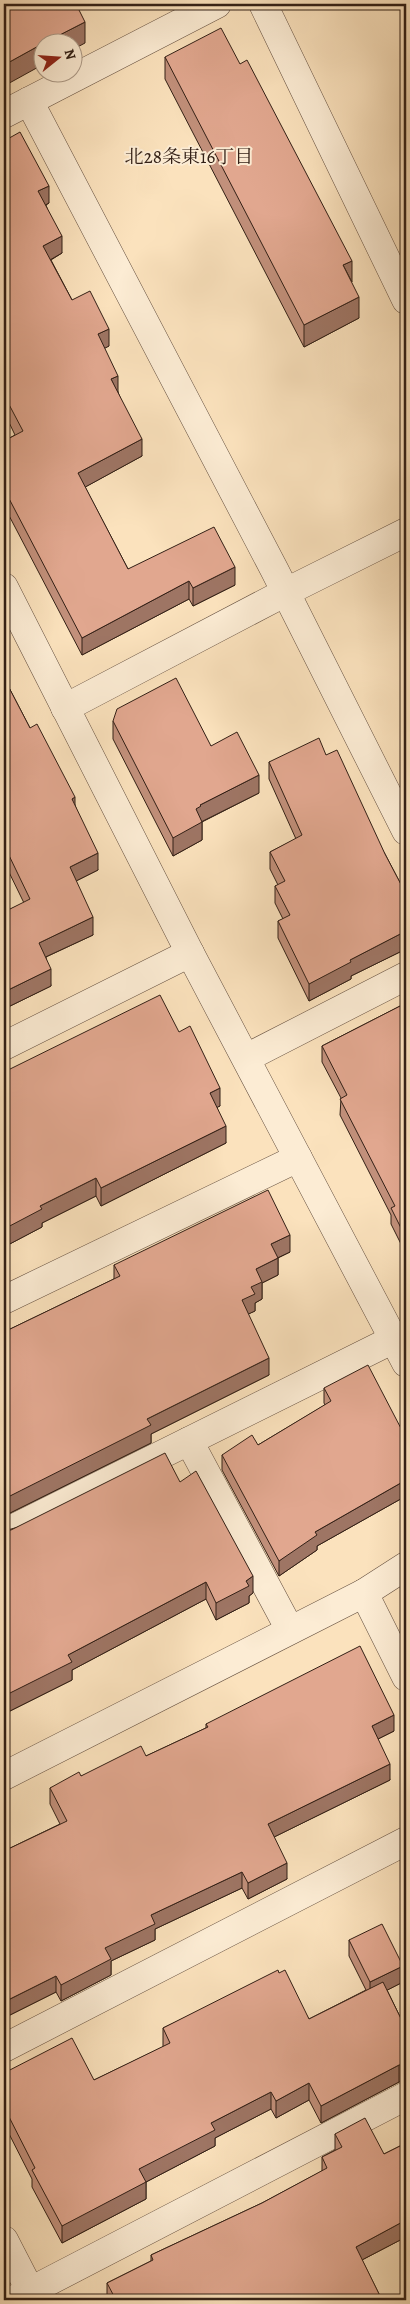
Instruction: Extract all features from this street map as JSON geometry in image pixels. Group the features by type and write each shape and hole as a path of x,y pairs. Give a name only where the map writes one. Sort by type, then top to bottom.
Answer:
{"street":[{"path":"4,114 218,4"},
{"path":"263,4 406,300"},
{"path":"29,100 286,592 406,831"},
{"path":"65,708 286,592 406,532"},
{"path":"4,587 190,953 400,1351 189,1441 4,1533"},
{"path":"4,1046 190,953"},
{"path":"246,1058 406,976"},
{"path":"4,1300 298,1158"},
{"path":"189,1441 290,1630"},
{"path":"4,1776 364,1593 406,1566"},
{"path":"364,1593 406,1677"},
{"path":"4,2048 406,1841"},
{"path":"4,2240 26,2297 406,2096"}],"building":[{"path":"4,4 76,4 85,22 66,32 32,32 32,50 4,65"},
{"path":"221,28 240,64 247,60 352,261 343,265 359,297 304,325 165,57"},
{"path":"20,132 49,186 38,191 62,236 43,246 72,300 90,291 109,329 98,334 118,376 111,379 142,439 78,473 128,569 214,527 235,567 193,588 189,581 82,638 4,489 4,441 23,431 4,395 4,141"},
{"path":"4,678 30,728 37,724 75,797 72,799 98,853 70,867 93,917 39,943 51,969 4,992 4,912 30,899 4,845 8,843 4,835"},
{"path":"176,678 211,746 237,732 259,775 200,805 196,809 202,822 173,838 113,721 117,709"},
{"path":"319,738 326,755 337,750 385,854 406,894 406,931 309,984 278,921 290,915 275,886 285,881 270,852 302,835 269,762"},
{"path":"160,995 179,1032 190,1026 220,1088 210,1093 226,1126 101,1188 96,1178 40,1206 42,1209 4,1229 4,1072"},
{"path":"406,1003 406,1238 391,1208 395,1206 340,1099 347,1095 322,1046"},
{"path":"268,1190 290,1235 271,1244 278,1258 256,1269 262,1282 251,1287 255,1294 242,1300 269,1358 147,1419 151,1425 4,1499 4,1332 120,1276 114,1265"},
{"path":"368,1365 406,1438 406,1480 315,1532 317,1535 279,1561 222,1455 252,1435 258,1445 331,1401 324,1388"},
{"path":"165,1453 180,1482 196,1471 253,1576 246,1581 249,1586 216,1603 206,1582 68,1655 72,1662 4,1696 4,1531 11,1530"},
{"path":"360,1646 394,1715 372,1726 390,1764 268,1824 287,1863 248,1883 242,1872 151,1915 155,1924 105,1948 111,1959 61,1985 56,1976 4,2002 4,1851 67,1821 50,1788 79,1772 81,1776 141,1746 146,1756 208,1727 206,1724"},
{"path":"382,1924 403,1966 370,1982 349,1940"},
{"path":"278,1970 279,1973 285,1970 309,2019 383,1982 406,2029 406,2064 399,2065 321,2106 309,2083 276,2101 271,2092 211,2123 215,2130 139,2169 146,2182 62,2226 32,2170 35,2168 4,2107 4,2073 72,2038 94,2080 170,2043 163,2028"},
{"path":"365,2118 384,2154 406,2143 406,2220 356,2247 382,2300 116,2300 107,2283 153,2260 151,2255 262,2203 327,2168 322,2157 342,2147 335,2134"}],"district":[{"name":"北28条東16丁目","path":"189,157"}]}
